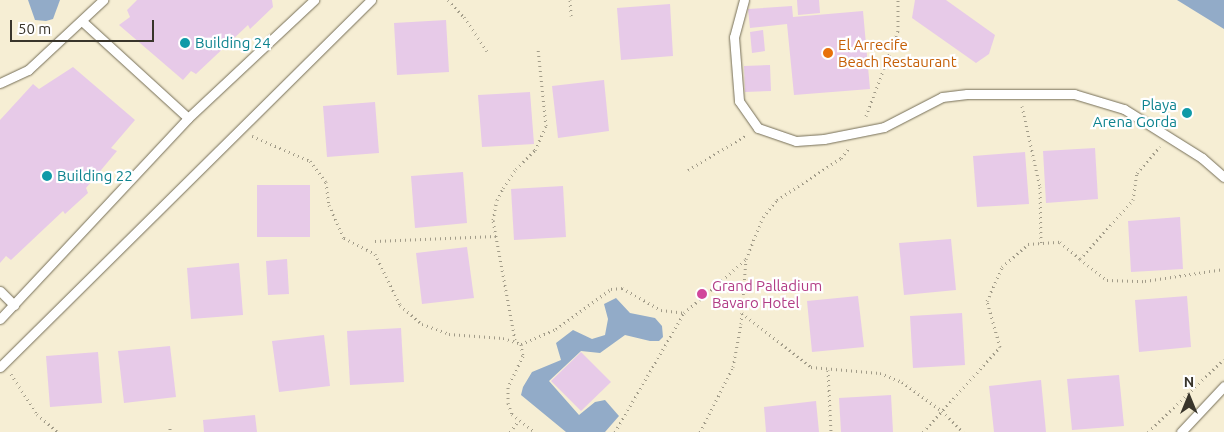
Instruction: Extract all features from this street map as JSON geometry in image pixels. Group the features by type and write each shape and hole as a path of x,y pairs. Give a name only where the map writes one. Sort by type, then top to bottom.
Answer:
{"lane":[{"path":"0,83 28,70 83,22 103,0"},
{"path":"0,319 188,118 314,0"},
{"path":"3,365 370,0"},
{"path":"744,0 734,37 739,101 758,128 796,141 824,139 884,127 942,97 1074,94 1124,109 1202,158 1224,177"},
{"path":"83,22 188,118"},
{"path":"0,291 14,305"},
{"path":"1181,432 1224,386"}],"path":[{"path":"448,0 464,17 487,51"},
{"path":"570,0 571,16"},
{"path":"700,432 733,367 742,313 746,259 763,217 777,200 841,158 861,131 898,31 898,0"},
{"path":"515,340 493,220 497,200 516,169 535,150 546,126 538,49"},
{"path":"1020,94 1040,187 1041,243"},
{"path":"688,170 758,128"},
{"path":"240,130 310,161 326,182 329,205 344,238 375,254 400,304 422,324 449,334 515,340 521,344 523,356 508,387 512,414 535,432"},
{"path":"1080,259 1133,200 1137,173 1169,137"},
{"path":"375,241 496,236"},
{"path":"923,432 1000,347 987,301 1002,267 1028,244 1060,242 1107,280 1145,281 1224,269"},
{"path":"614,432 684,313 746,259"},
{"path":"521,344 556,329 611,289 622,288 661,310 684,313"},
{"path":"742,313 811,367 828,370 880,373 902,382 942,411 963,432"},
{"path":"1148,432 1224,359"},
{"path":"3,365 26,400 58,432"},
{"path":"828,370 831,432"},
{"path":"510,432 519,420"}],"water":[{"path":"28,0 60,0 53,19 46,21 35,20"},
{"path":"1177,0 1224,0 1224,29"},
{"path":"616,298 630,313 655,318 662,326 663,337 659,341 650,341 625,335 600,353 581,351 549,381 579,415 595,402 605,400 619,416 605,432 566,432 521,395 523,387 532,372 561,360 556,343 573,330 592,339 605,335 608,319 604,304"}],"building":[{"name":"Building 24","path":"137,0 272,0 273,7 250,29 248,25 196,74 191,71 183,80 119,25 130,17 127,10"},
{"path":"797,0 819,0 820,13 798,15"},
{"path":"915,0 946,0 995,35 989,54 976,63 912,18"},
{"path":"670,4 673,56 621,60 617,8"},
{"name":"El Arrecife Beach Restaurant","path":"792,6 793,17 863,11 870,89 794,95 787,24 750,28 748,9"},
{"path":"446,20 449,72 397,75 394,23"},
{"path":"763,30 765,51 752,53 750,32"},
{"path":"770,65 771,91 745,92 744,66"},
{"name":"Building 22","path":"73,67 135,120 111,148 117,151 86,188 88,193 65,214 63,211 11,260 6,256 0,263 0,120 33,84 39,89"},
{"path":"604,80 609,131 558,138 552,86"},
{"path":"530,92 534,144 482,147 478,95"},
{"path":"375,102 379,153 327,157 323,106"},
{"path":"1095,148 1098,199 1046,203 1043,151"},
{"path":"1025,152 1029,204 977,207 973,156"},
{"path":"463,172 467,223 415,228 411,176"},
{"path":"257,185 310,185 310,237 257,237"},
{"path":"563,186 566,237 514,240 511,189"},
{"path":"1180,217 1183,269 1131,272 1128,221"},
{"path":"951,239 956,290 904,295 899,243"},
{"path":"467,247 474,298 422,304 416,253"},
{"path":"287,259 289,294 268,295 266,261"},
{"path":"239,263 243,315 191,319 187,268"},
{"path":"858,296 864,347 812,352 807,301"},
{"path":"1187,296 1191,347 1139,352 1135,300"},
{"path":"962,313 965,365 913,368 910,316"},
{"path":"401,328 404,382 350,385 347,331"},
{"path":"324,335 330,386 279,392 272,341"},
{"path":"170,346 176,397 124,403 118,351"},
{"path":"98,352 102,403 50,407 46,356"},
{"path":"581,352 611,382 581,411 551,381"},
{"path":"1119,375 1124,426 1072,430 1067,379"},
{"path":"1041,380 1046,432 994,432 989,386"},
{"path":"891,395 893,432 841,432 839,398"},
{"path":"816,401 819,432 766,432 764,407"},
{"path":"255,415 257,432 204,432 203,420"}],"place":[{"name":"Building 24","path":"185,43"},
{"name":"El Arrecife Beach Restaurant","path":"828,53"},
{"name":"Playa Arena Gorda","path":"1187,113"},
{"name":"Building 22","path":"47,176"},
{"name":"Grand Palladium Bavaro Hotel","path":"702,294"}]}
